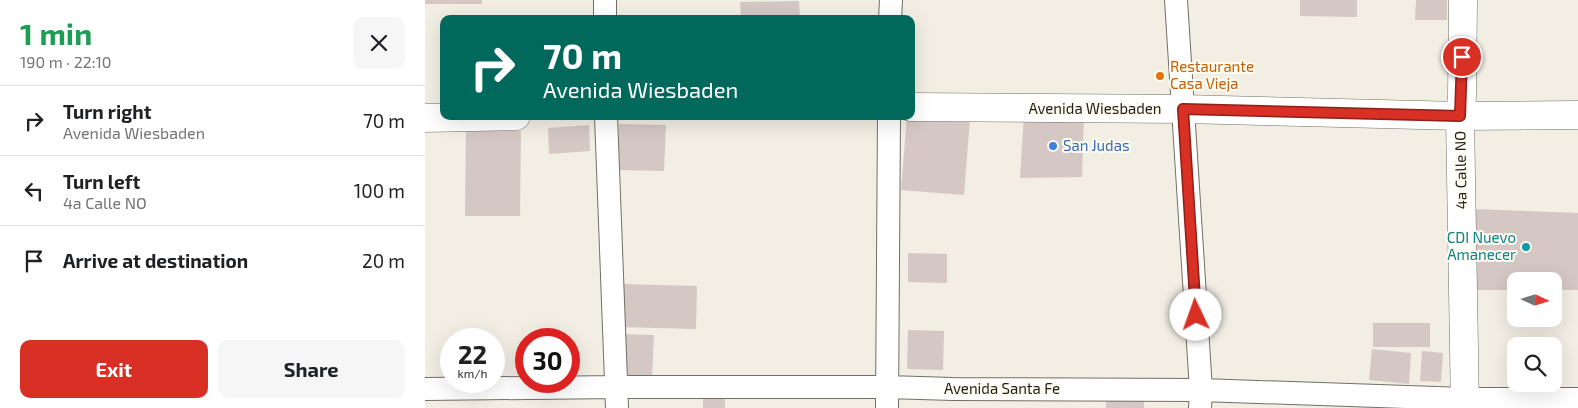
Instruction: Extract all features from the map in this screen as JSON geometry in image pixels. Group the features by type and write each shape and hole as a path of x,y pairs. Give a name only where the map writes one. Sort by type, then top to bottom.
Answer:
{"street":[{"path":"605,0 605,15"},
{"path":"890,15 891,0"},
{"path":"1176,0 1201,399"},
{"name":"4a Calle NO","path":"1463,0 1460,116 1465,404"},
{"name":"Avenida Wiesbaden","path":"915,107 1183,109 1460,116 1578,115"},
{"path":"425,118 440,118"},
{"path":"606,120 617,397"},
{"path":"887,397 889,120"},
{"name":"Avenida Santa Fe","path":"425,389 617,397 887,397 953,389 1201,399 1465,404 1578,399"}],"building":[{"path":"425,0 482,0 482,4 425,4"},
{"path":"1300,0 1357,0 1357,17 1300,16"},
{"path":"1416,0 1447,0 1447,20 1415,20"},
{"path":"799,1 800,15 741,15 740,2"},
{"name":"San Judas","path":"1024,114 1084,116 1082,177 1020,178"},
{"path":"915,116 970,119 964,195 901,190 907,120 915,120"},
{"path":"619,124 666,125 664,171 617,170"},
{"path":"589,125 590,151 549,154 548,128"},
{"path":"466,130 521,131 520,216 465,216"},
{"name":"CDI Nuevo Amanecer","path":"1474,209 1578,213 1578,290 1563,290 1563,272 1507,272 1507,290 1473,290"},
{"path":"908,253 947,254 947,283 908,282"},
{"path":"620,284 697,286 696,329 619,327"},
{"path":"1373,323 1430,323 1430,347 1373,347"},
{"path":"908,330 944,331 943,370 907,369"},
{"path":"618,334 654,335 652,379 617,377"},
{"path":"1372,349 1411,353 1409,384 1369,380"},
{"path":"1422,351 1443,353 1441,382 1420,381"},
{"path":"703,399 725,399 725,408 703,408"},
{"path":"1106,401 1144,401 1144,408 1106,408"}],"place":[{"name":"Restaurante Casa Vieja","path":"1160,76"},
{"name":"San Judas","path":"1053,146"},
{"name":"CDI Nuevo Amanecer","path":"1526,247"}],"route":[{"path":"1196,315 1183,109 1460,116 1462,57"}]}
